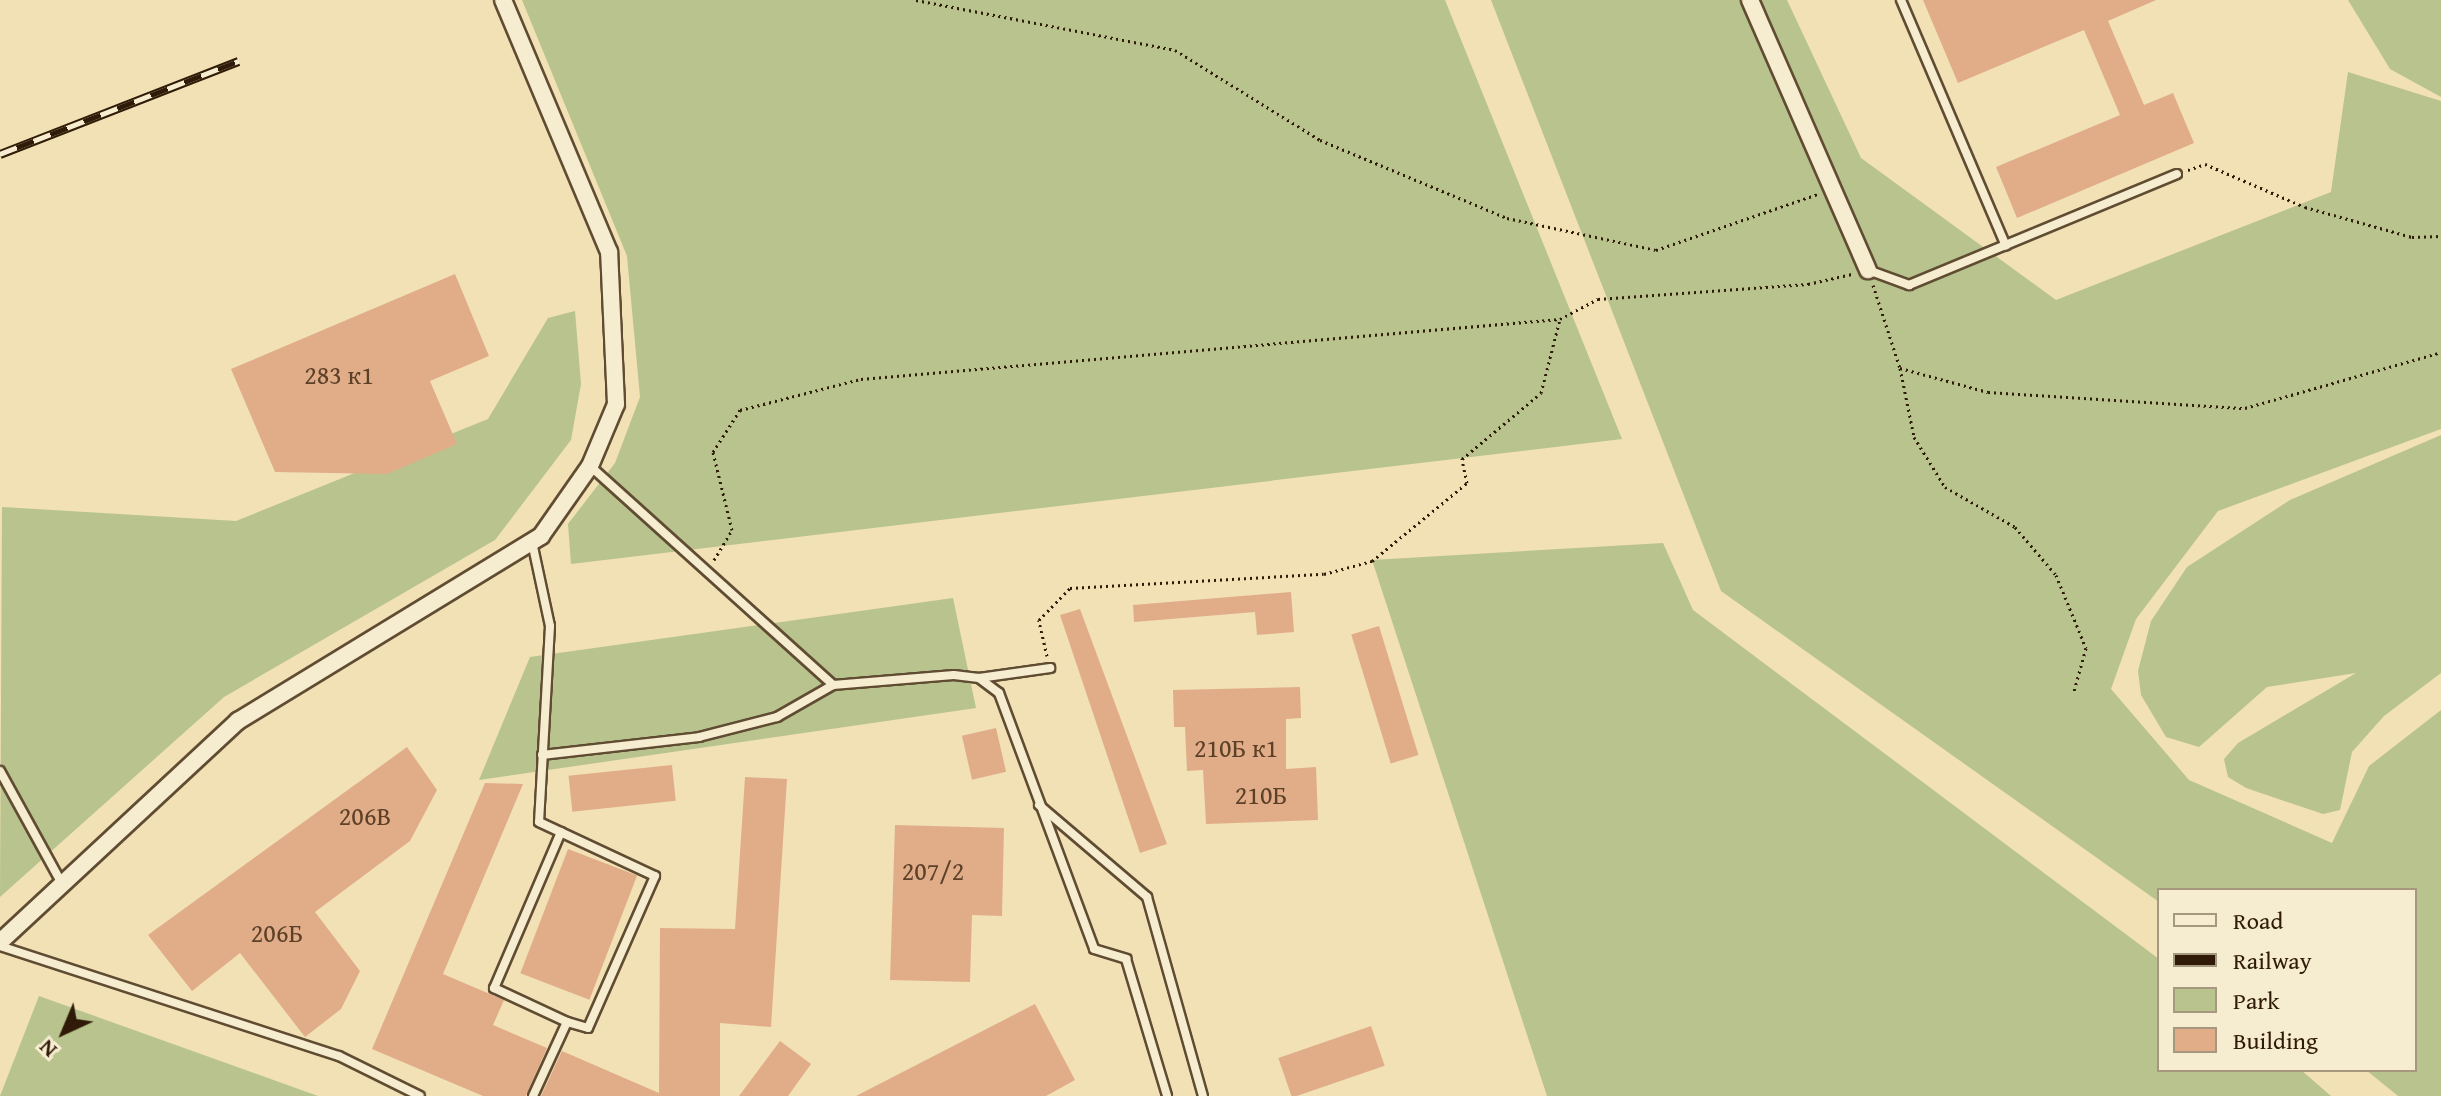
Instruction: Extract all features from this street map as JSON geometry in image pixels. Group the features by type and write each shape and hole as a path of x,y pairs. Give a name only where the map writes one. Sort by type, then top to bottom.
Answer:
{"street":[{"path":"0,944 61,882 238,721 532,541 590,466 616,404 609,252 503,0"},
{"path":"1750,0 1868,270"}],"lane":[{"path":"1901,0 2006,246"},
{"path":"1868,270 1909,285 2177,174"},
{"path":"590,466 705,574 833,685"},
{"path":"532,541 550,626 539,822 561,832 655,876 588,1028 567,1022 494,988 561,832"},
{"path":"542,755 699,737 777,717 833,685 979,678 1050,668"},
{"path":"979,678 999,693 1035,802 1094,949 1126,959 1167,1096"},
{"path":"0,771 61,882"},
{"path":"1035,802 1147,897 1203,1096"},
{"path":"0,944 339,1056 420,1096"},
{"path":"533,1096 567,1022"}],"path":[{"path":"916,0 1175,50 1320,140 1507,218 1656,250 1833,188"},
{"path":"2177,174 2205,164 2305,207 2412,237 2441,236"},
{"path":"705,574 732,530 713,452 740,410 861,379 1560,319 1598,299 1808,284 1868,270 1900,368 1914,437 1945,487 2015,527 2056,575 2086,648 2074,691"},
{"path":"1050,668 1039,620 1070,588 1324,574 1372,561 1467,483 1462,459 1541,393 1560,319"},
{"path":"1900,368 1988,392 2245,408 2441,352"}],"green space":[{"path":"522,0 1445,0 1622,439 571,564 568,524 615,463 640,397 627,256"},
{"path":"1491,0 1787,0 1861,158 2056,300 2331,192 2348,72 2441,101 2441,429 2218,511 2136,619 2111,689 2189,780 2332,843 2369,766 2441,710 2441,1096 2398,1096 2368,1072 2417,1072 2417,888 2157,888 2157,901 1721,591"},
{"path":"2348,0 2441,0 2441,97 2390,69"},
{"path":"575,311 581,384 571,440 495,540 224,697 0,897 2,507 236,521 488,419 548,318"},
{"path":"2441,435 2441,673 2384,716 2352,752 2340,810 2323,814 2246,788 2228,777 2224,759 2238,743 2356,673 2267,687 2199,747 2166,737 2141,695 2138,671 2151,621 2187,567 2290,500"},
{"path":"1663,543 1693,610 2157,958 2157,1072 2303,1072 2331,1096 1547,1096 1372,560"},
{"path":"953,598 976,708 479,780 530,657"},
{"path":"39,996 318,1096 0,1096"}],"building":[{"path":"1923,0 2156,0 2108,21 2144,105 2173,93 2194,143 2017,218 1996,167 2120,115 2084,30 1958,83"},
{"path":"455,274 489,356 430,381 457,444 387,474 275,472 231,369"},
{"path":"1291,592 1294,632 1257,635 1255,612 1134,622 1133,605"},
{"path":"1080,609 1167,844 1140,853 1060,615"},
{"path":"1379,626 1418,755 1391,764 1351,634"},
{"path":"1300,687 1301,718 1286,719 1286,769 1316,767 1318,820 1206,824 1203,770 1187,771 1185,727 1174,727 1173,690"},
{"path":"996,728 1006,772 972,780 962,736"},
{"path":"407,747 437,790 410,841 315,912 360,971 341,1009 305,1037 240,953 192,991 148,935"},
{"path":"672,765 676,801 572,812 569,776"},
{"path":"745,777 787,779 771,1027 720,1023 720,1096 541,1096 562,1051 659,1093 660,928 735,929"},
{"path":"485,783 523,784 443,974 504,1000 493,1025 547,1048 526,1096 483,1096 372,1049"},
{"path":"895,825 1004,828 1002,916 972,915 970,982 890,980"},
{"path":"568,849 637,876 589,1000 520,973"},
{"path":"1035,1004 1075,1080 1046,1096 856,1096"},
{"path":"1371,1026 1385,1066 1291,1096 1278,1058"},
{"path":"780,1041 811,1064 788,1096 739,1096"}],"railway":[{"path":"0,154 239,61"}]}
